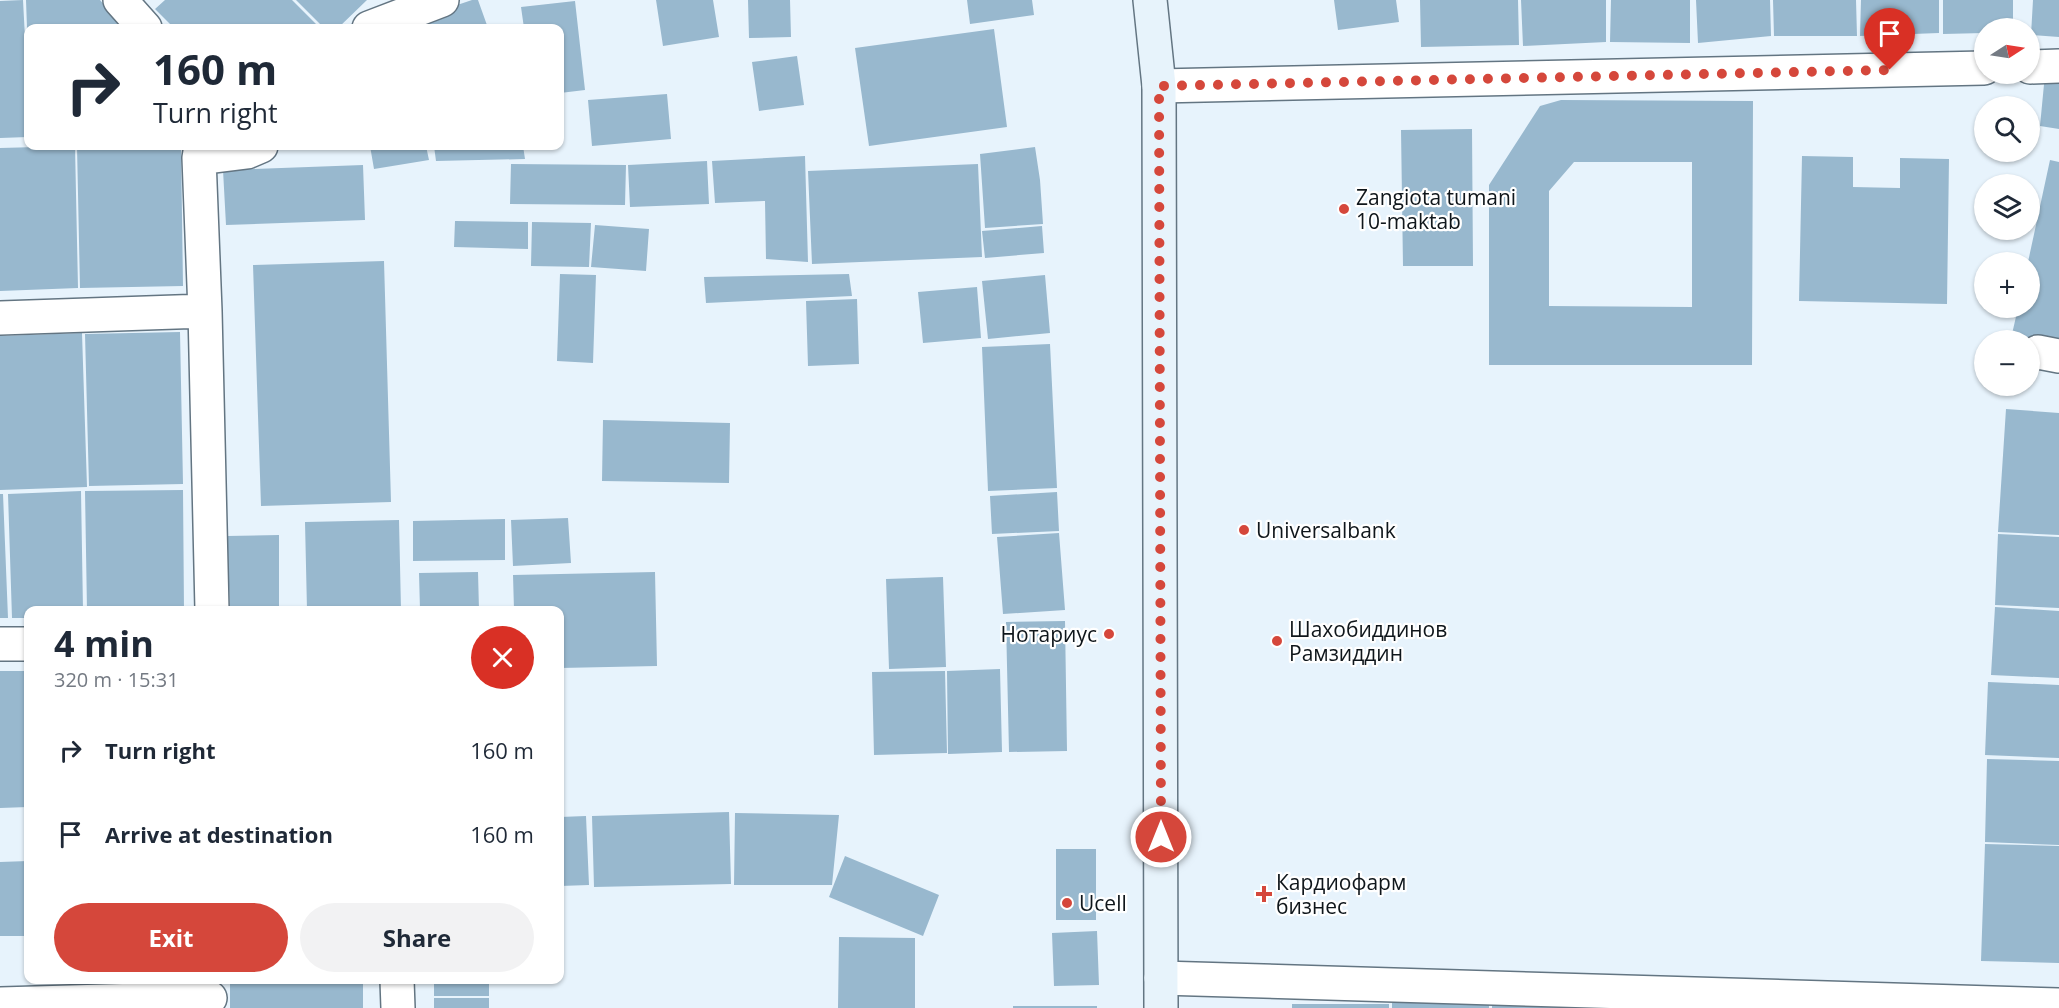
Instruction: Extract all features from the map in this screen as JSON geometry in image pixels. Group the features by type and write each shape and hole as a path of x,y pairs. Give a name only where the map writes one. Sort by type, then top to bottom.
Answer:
{"main road":[{"path":"1150,0 1159,86 1161,993"}],"street":[{"path":"379,24 442,0"},
{"path":"2040,67 2059,66"},
{"path":"1159,86 1974,68"},
{"path":"212,606 200,152 247,152 252,150"},
{"path":"0,318 205,312"},
{"path":"0,645 24,644"},
{"path":"397,984 398,1008"},
{"path":"1161,993 2059,1005"},
{"path":"0,1004 210,995"}],"building":[{"path":"23,0 24,137 0,138 0,1"},
{"path":"26,0 100,0 121,24 27,24"},
{"path":"165,0 292,0 316,24 170,24 155,9"},
{"path":"296,0 367,0 342,24 320,24"},
{"path":"478,0 487,24 401,24"},
{"path":"656,0 713,0 719,37 663,46"},
{"path":"748,0 790,0 791,37 749,38"},
{"path":"967,0 1032,0 1034,15 970,24"},
{"path":"1334,0 1396,0 1399,22 1338,30"},
{"path":"1420,0 1518,0 1519,45 1421,47"},
{"path":"1521,0 1606,0 1606,42 1523,46"},
{"path":"1611,0 1690,0 1690,43 1610,42"},
{"path":"1696,0 1770,0 1771,36 1698,43"},
{"path":"1773,0 1856,0 1857,36 1774,36"},
{"path":"1861,0 1939,0 1939,33 1860,36"},
{"path":"1943,0 2013,0 2013,18 1974,18 1974,33 1943,34"},
{"path":"2033,0 2059,0 2059,37 2040,36 2040,18 2032,18"},
{"path":"575,1 585,90 564,93 564,24 523,24 521,7"},
{"path":"994,29 1007,127 869,146 855,48"},
{"path":"797,56 804,105 759,111 752,62"},
{"path":"2045,74 2059,75 2059,129 2040,126"},
{"path":"667,94 671,139 592,146 588,100"},
{"path":"1561,100 1753,101 1752,365 1489,365 1489,185 1540,106","holes":["1574,162 1692,162 1692,307 1549,306 1549,191"]},
{"path":"1472,129 1473,266 1403,266 1401,130"},
{"path":"1035,147 1043,224 985,228 980,154"},
{"path":"0,148 75,150 78,288 0,291"},
{"path":"77,150 181,150 183,286 80,288"},
{"path":"371,150 427,150 429,160 374,169"},
{"path":"435,150 524,150 525,159 436,161"},
{"path":"805,156 808,262 766,259 765,201 715,203 712,161"},
{"path":"1802,156 1853,157 1853,187 1900,188 1900,158 1949,159 1947,304 1799,301"},
{"path":"2050,160 2059,162 2059,344 2040,340 2040,330 2013,330 2016,318 2040,318 2040,252 2030,252 2033,240 2040,240 2040,206"},
{"path":"707,161 709,204 630,207 628,165"},
{"path":"511,164 626,165 625,205 510,204"},
{"path":"978,164 982,257 812,264 808,171"},
{"path":"363,165 365,220 226,225 223,170"},
{"path":"455,221 528,222 528,249 454,247"},
{"path":"532,222 591,223 589,267 531,266"},
{"path":"595,225 649,229 646,271 591,267"},
{"path":"1042,226 1044,253 985,258 982,231"},
{"path":"384,261 391,502 261,506 253,265"},
{"path":"560,274 596,275 593,363 557,361"},
{"path":"849,274 852,296 706,303 704,277"},
{"path":"1045,275 1050,333 988,339 982,281"},
{"path":"977,287 981,338 923,343 918,292"},
{"path":"857,299 859,364 808,366 806,301"},
{"path":"180,332 183,484 89,486 85,334"},
{"path":"82,333 87,487 0,490 0,336"},
{"path":"1050,344 1057,488 988,491 982,347"},
{"path":"2006,409 2059,413 2059,535 1998,532"},
{"path":"603,420 730,423 729,483 602,481"},
{"path":"183,490 184,606 87,606 85,491"},
{"path":"81,491 83,606 24,606 24,618 12,618 8,494"},
{"path":"1057,492 1059,531 992,534 990,496"},
{"path":"0,494 3,494 8,618 0,618"},
{"path":"568,518 571,563 513,566 511,520"},
{"path":"505,519 505,560 413,561 413,521"},
{"path":"399,520 401,606 307,606 305,522"},
{"path":"1059,533 1065,610 1003,614 997,537"},
{"path":"1998,534 2059,537 2059,608 1995,605"},
{"path":"279,535 279,606 230,606 227,536"},
{"path":"478,572 479,606 420,606 419,573"},
{"path":"655,572 657,666 564,668 564,606 514,606 513,575"},
{"path":"943,577 946,667 889,669 886,579"},
{"path":"1995,607 2059,611 2059,678 1991,675"},
{"path":"1065,621 1067,751 1009,752 1006,622"},
{"path":"1000,669 1002,752 948,754 947,671"},
{"path":"0,671 24,671 24,807 0,808"},
{"path":"945,671 947,753 874,755 872,672"},
{"path":"1988,682 2059,685 2059,758 1985,755"},
{"path":"1987,759 2059,761 2059,845 1985,842"},
{"path":"729,812 731,884 594,887 592,816"},
{"path":"735,813 839,815 832,885 734,885"},
{"path":"586,816 589,885 564,886 564,817"},
{"path":"1985,844 2059,846 2059,963 1981,961"},
{"path":"1056,849 1096,849 1096,920 1056,920"},
{"path":"845,856 939,895 923,936 829,897"},
{"path":"24,861 24,936 0,936 0,862"},
{"path":"1097,931 1099,985 1054,986 1052,933"},
{"path":"839,937 915,938 915,1008 838,1008"},
{"path":"230,984 363,984 363,1008 230,1008"},
{"path":"434,984 489,984 489,996 434,996"},
{"path":"434,998 489,998 489,1008 434,1008"},
{"path":"1489,1002 1489,1008 1392,1008 1392,1003"},
{"path":"1584,1002 1584,1008 1492,1008 1492,1003"},
{"path":"1292,1004 1389,1004 1389,1008 1292,1008"},
{"path":"1013,1006 1097,1006 1097,1008 1013,1008"}],"place":[{"name":"Zangiota tumani 10-maktab","path":"1344,209"},
{"name":"Universalbank","path":"1244,530"},
{"name":"Нотариус","path":"1109,634"},
{"name":"Шахобиддинов Рамзиддин","path":"1277,641"},
{"name":"Кардиофарм бизнес","path":"1264,894"},
{"name":"Ucell","path":"1067,903"}],"route":[{"path":"1161,837 1159,86 1890,70"}]}
